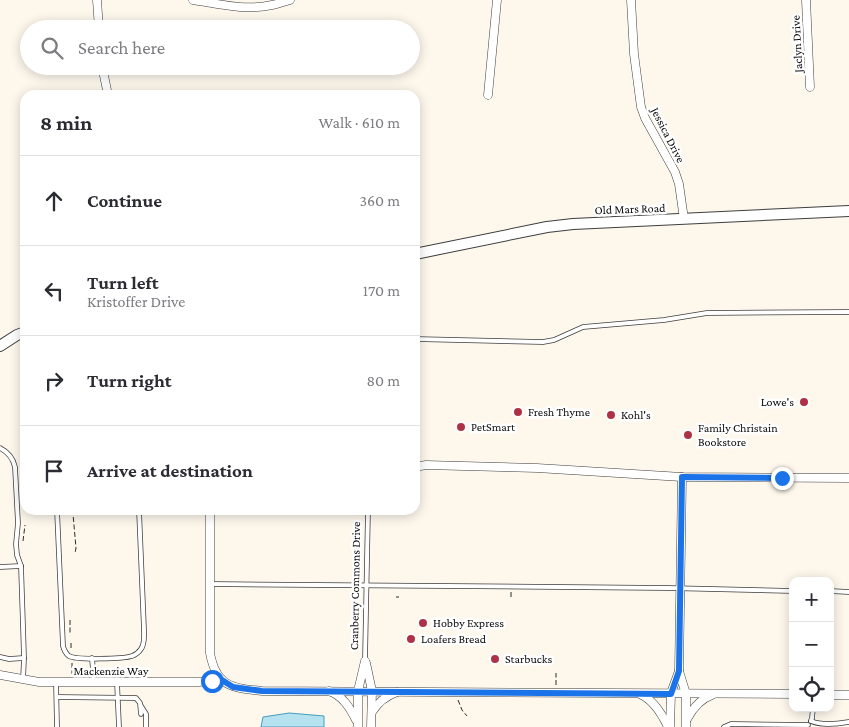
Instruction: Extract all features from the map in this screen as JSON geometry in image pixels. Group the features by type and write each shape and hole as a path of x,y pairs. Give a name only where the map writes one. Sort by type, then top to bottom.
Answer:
{"street":[{"path":"97,0 98,20"},
{"path":"193,0 239,7 271,6 290,0"},
{"path":"488,95 497,0"},
{"name":"Jessica Drive","path":"632,0 634,54 641,106 645,118 675,172 679,184 684,219"},
{"name":"Jaclyn Drive","path":"806,0 810,87"},
{"path":"104,75 107,90"},
{"name":"Old Mars Road","path":"420,253 547,227 573,224 849,211"},
{"path":"0,346 20,334"},
{"path":"420,467 492,467 682,477 849,478"},
{"path":"682,477 679,671 686,694 686,724"},
{"path":"210,515 210,653 217,674 222,680 233,687 262,691 789,694"},
{"name":"Cranberry Commons Drive","path":"358,725 358,691 365,661"},
{"name":"Cranberry Commons Drive","path":"365,661 372,691 371,727"},
{"path":"669,727 671,694 679,671"},
{"name":"Mackenzie Way","path":"0,676 39,682 199,682 222,680"},
{"path":"327,691 334,693 346,702 358,725"},
{"path":"372,712 378,702 402,691"},
{"path":"636,693 655,705 669,727"},
{"path":"686,724 692,710 706,697 715,694"},
{"path":"834,694 849,695"}],"lane":[{"path":"420,339 543,342 554,340 583,327 664,320 707,312 849,312"},
{"path":"0,448 11,456 15,467 18,523 16,544 21,566 23,680"},
{"path":"57,515 64,650 68,656 92,658 131,656 143,646 139,515"},
{"name":"Cranberry Commons Drive","path":"365,661 368,515"},
{"path":"0,567 21,566"},
{"path":"211,584 680,588 789,591"},
{"path":"834,592 849,592"},
{"path":"0,657 24,658"},
{"path":"92,658 94,682"},
{"path":"56,682 57,727"},
{"path":"117,682 119,727"},
{"path":"57,697 136,698 146,714 146,727"},
{"path":"140,702 140,714"},
{"path":"724,727 731,724 839,725 849,722"}],"path":[{"path":"73,515 76,548 74,553"},
{"path":"511,592 511,599"},
{"path":"70,620 70,633"},
{"path":"71,643 71,650"},
{"path":"72,662 72,674"},
{"path":"457,697 466,716"}],"water":[{"path":"289,713 324,716 324,727 261,727 263,717"}],"place":[{"name":"Lowe's","path":"804,402"},
{"name":"Fresh Thyme","path":"518,412"},
{"name":"Kohl's","path":"611,415"},
{"name":"PetSmart","path":"461,427"},
{"name":"Family Christain Bookstore","path":"688,435"},
{"name":"Hobby Express","path":"423,623"},
{"name":"Loafers Bread","path":"411,639"},
{"name":"Starbucks","path":"495,659"}],"route":[{"path":"212,681 222,680 233,687 262,691 671,694 679,671 682,477 782,478"}]}
